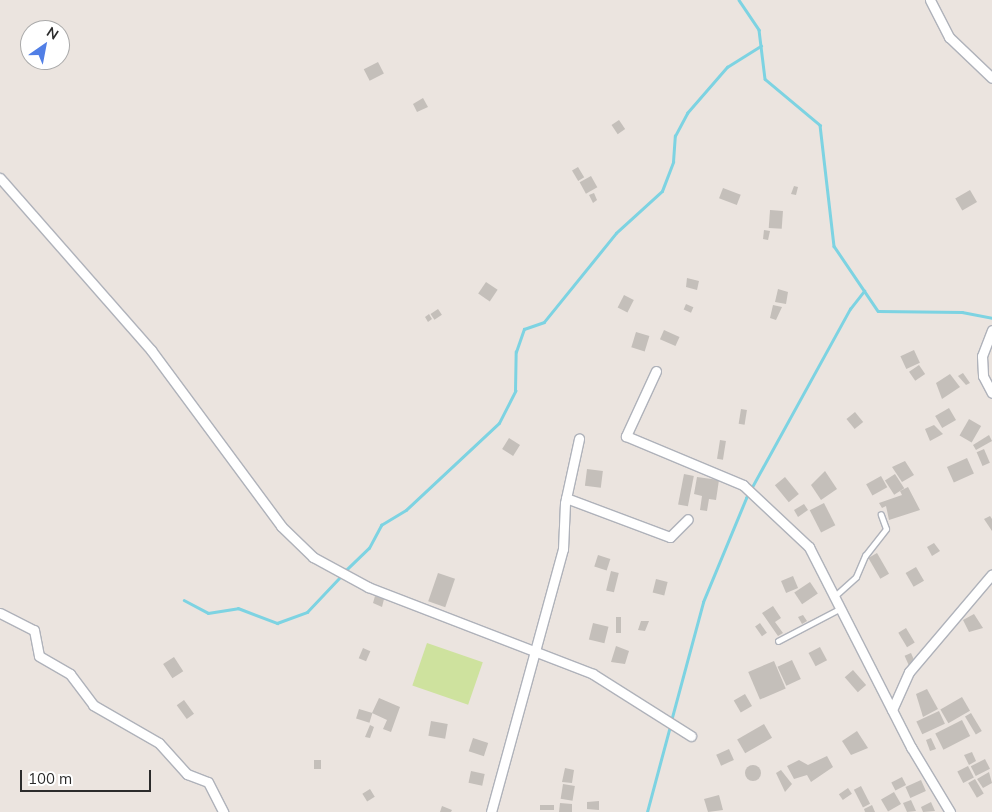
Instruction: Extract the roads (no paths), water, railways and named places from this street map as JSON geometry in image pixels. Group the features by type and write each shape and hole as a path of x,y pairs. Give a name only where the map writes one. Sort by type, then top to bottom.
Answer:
{"street":[{"path":"930,0 949,37 992,78"},
{"path":"0,178 151,350 281,526 313,557 347,577 621,689 691,736"},
{"path":"992,330 982,356 983,376 992,393"},
{"path":"656,371 626,436 743,485 755,493 809,548 892,710 950,812"},
{"path":"492,812 532,654 563,549 566,498 579,438"},
{"path":"566,498 670,537 688,519"},
{"path":"892,710 909,672 992,574"},
{"path":"0,613 34,630 40,656 70,674 94,705 159,743 187,774 208,782 223,812"}],"lane":[{"path":"835,596 856,577 865,556 886,529 881,515"},
{"path":"778,641 841,608"}],"waterway":[{"path":"739,0 759,30 765,79 820,125 834,246 878,311 962,312 992,318"},
{"path":"345,571 369,548 381,525 406,510 499,423 515,391 516,352 524,329 544,322 616,233 662,191 673,162 675,136 687,113 727,67 761,46"},
{"path":"671,721 703,602 746,498 850,309 864,291"},
{"path":"184,600 208,613 238,608 277,623 307,612 341,576"},
{"path":"647,812 670,726"}]}
